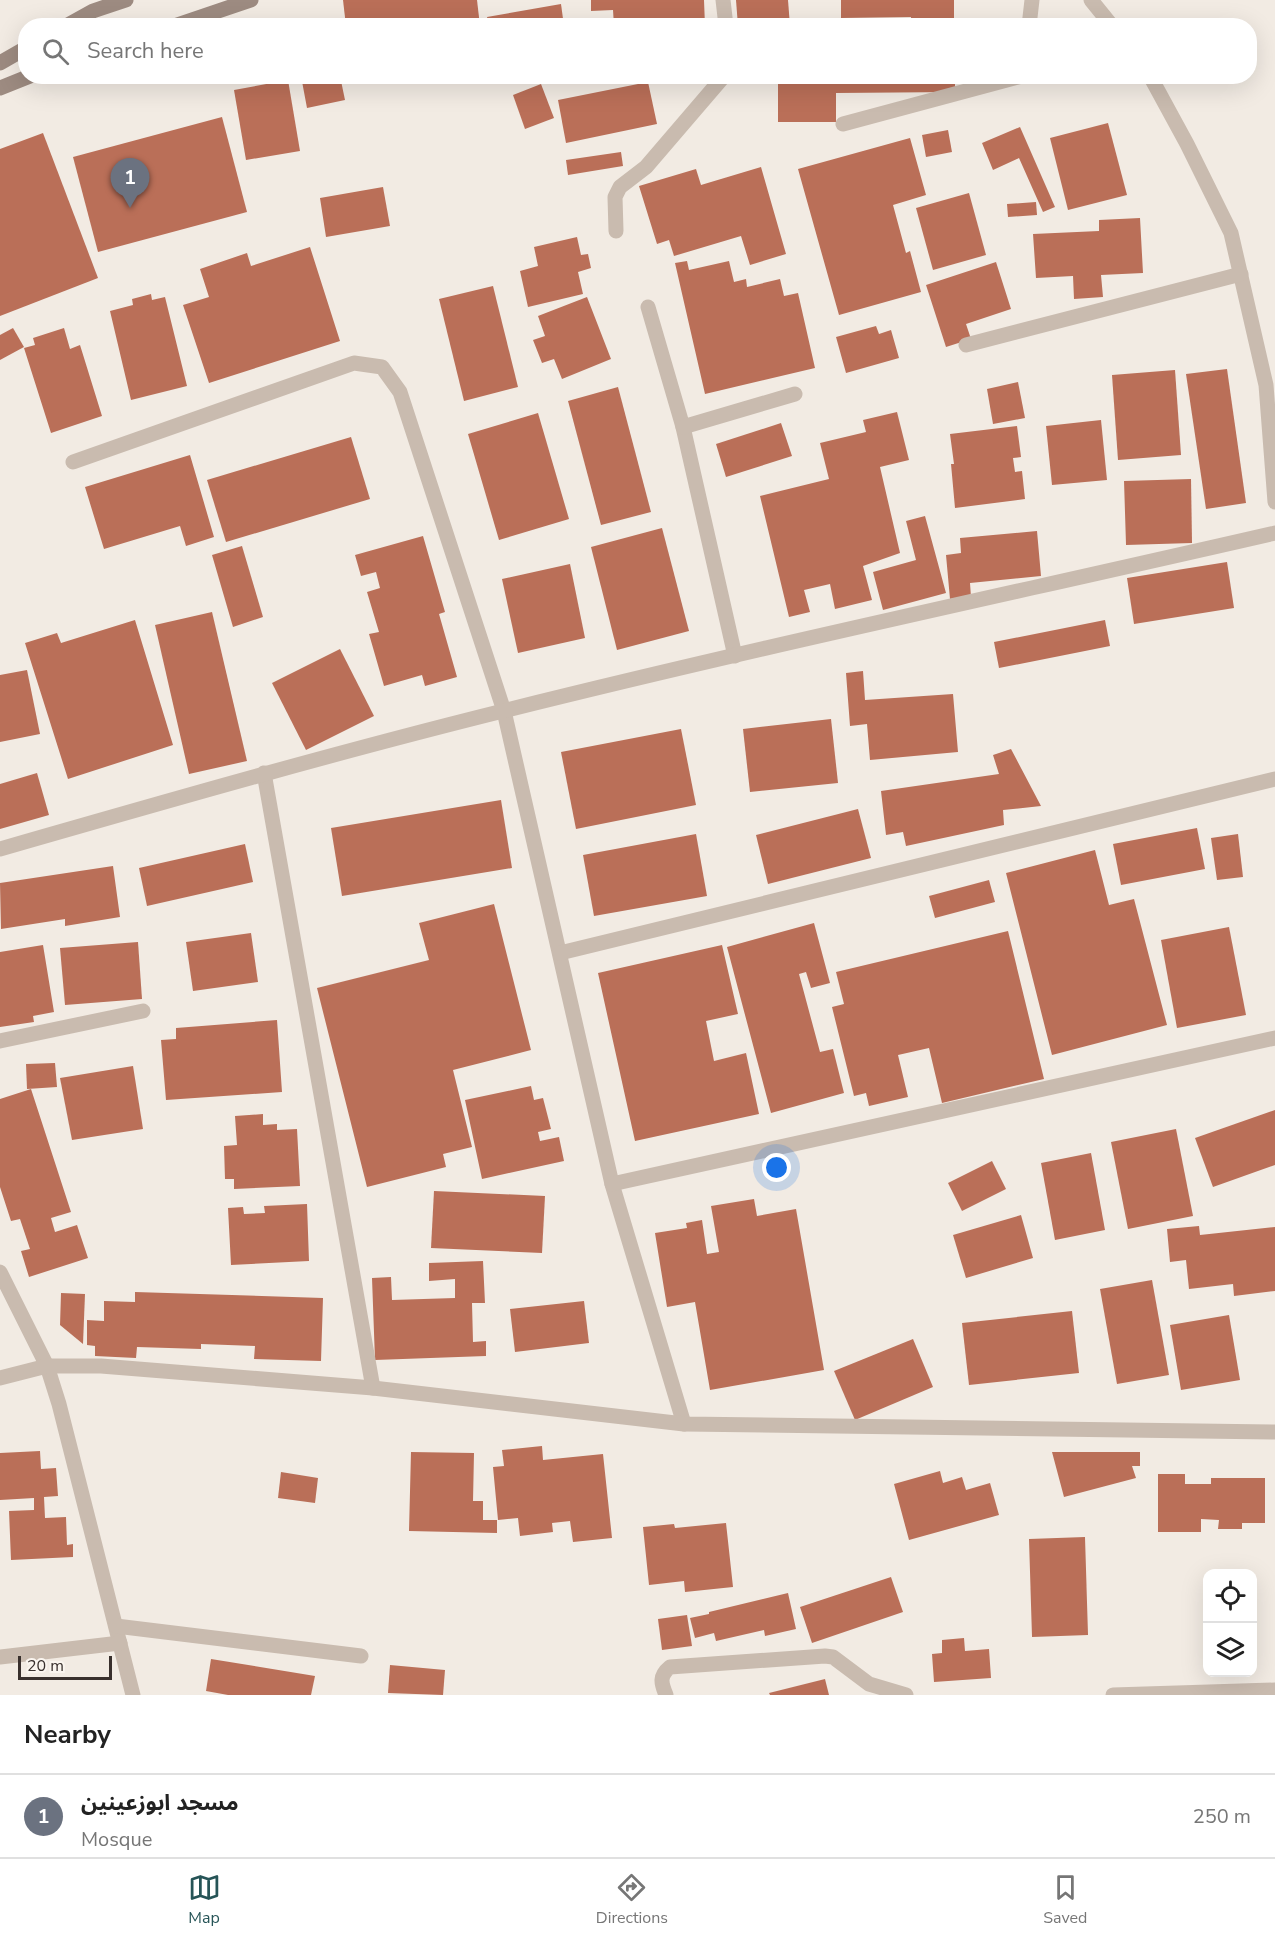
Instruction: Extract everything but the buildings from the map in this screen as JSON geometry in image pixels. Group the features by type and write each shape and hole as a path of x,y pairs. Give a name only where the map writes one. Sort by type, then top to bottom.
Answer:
{"main road":[{"path":"80,18 93,10 126,0"},
{"path":"198,18 251,0"},
{"path":"0,63 18,53"},
{"path":"0,88 18,81"}],"street":[{"path":"723,0 725,18"},
{"path":"1030,18 1032,0"},
{"path":"1091,0 1106,18"},
{"path":"616,231 615,197 620,187 646,167 717,84"},
{"path":"843,123 994,84"},
{"path":"1154,84 1231,233 1266,385 1275,502"},
{"path":"966,345 1241,274"},
{"path":"648,307 683,427 735,656"},
{"path":"73,462 354,363 382,367 400,392 504,711 612,1184 684,1424"},
{"path":"683,427 795,394"},
{"path":"0,849 264,773 504,711 1275,533"},
{"path":"264,773 373,1388"},
{"path":"560,953 1275,779"},
{"path":"0,1041 143,1011"},
{"path":"612,1184 1275,1038"},
{"path":"0,1272 47,1366 59,1404 133,1695"},
{"path":"0,1378 47,1366 101,1366 373,1388 684,1424 1275,1432"},
{"path":"116,1626 361,1656"},
{"path":"0,1658 120,1643"},
{"path":"666,1695 661,1682 664,1672 670,1667 825,1656 833,1657 869,1684 906,1695"},
{"path":"1113,1695 1275,1690"}],"place":[{"name":"مسجد ابوزعينين","path":"130,208"}]}
